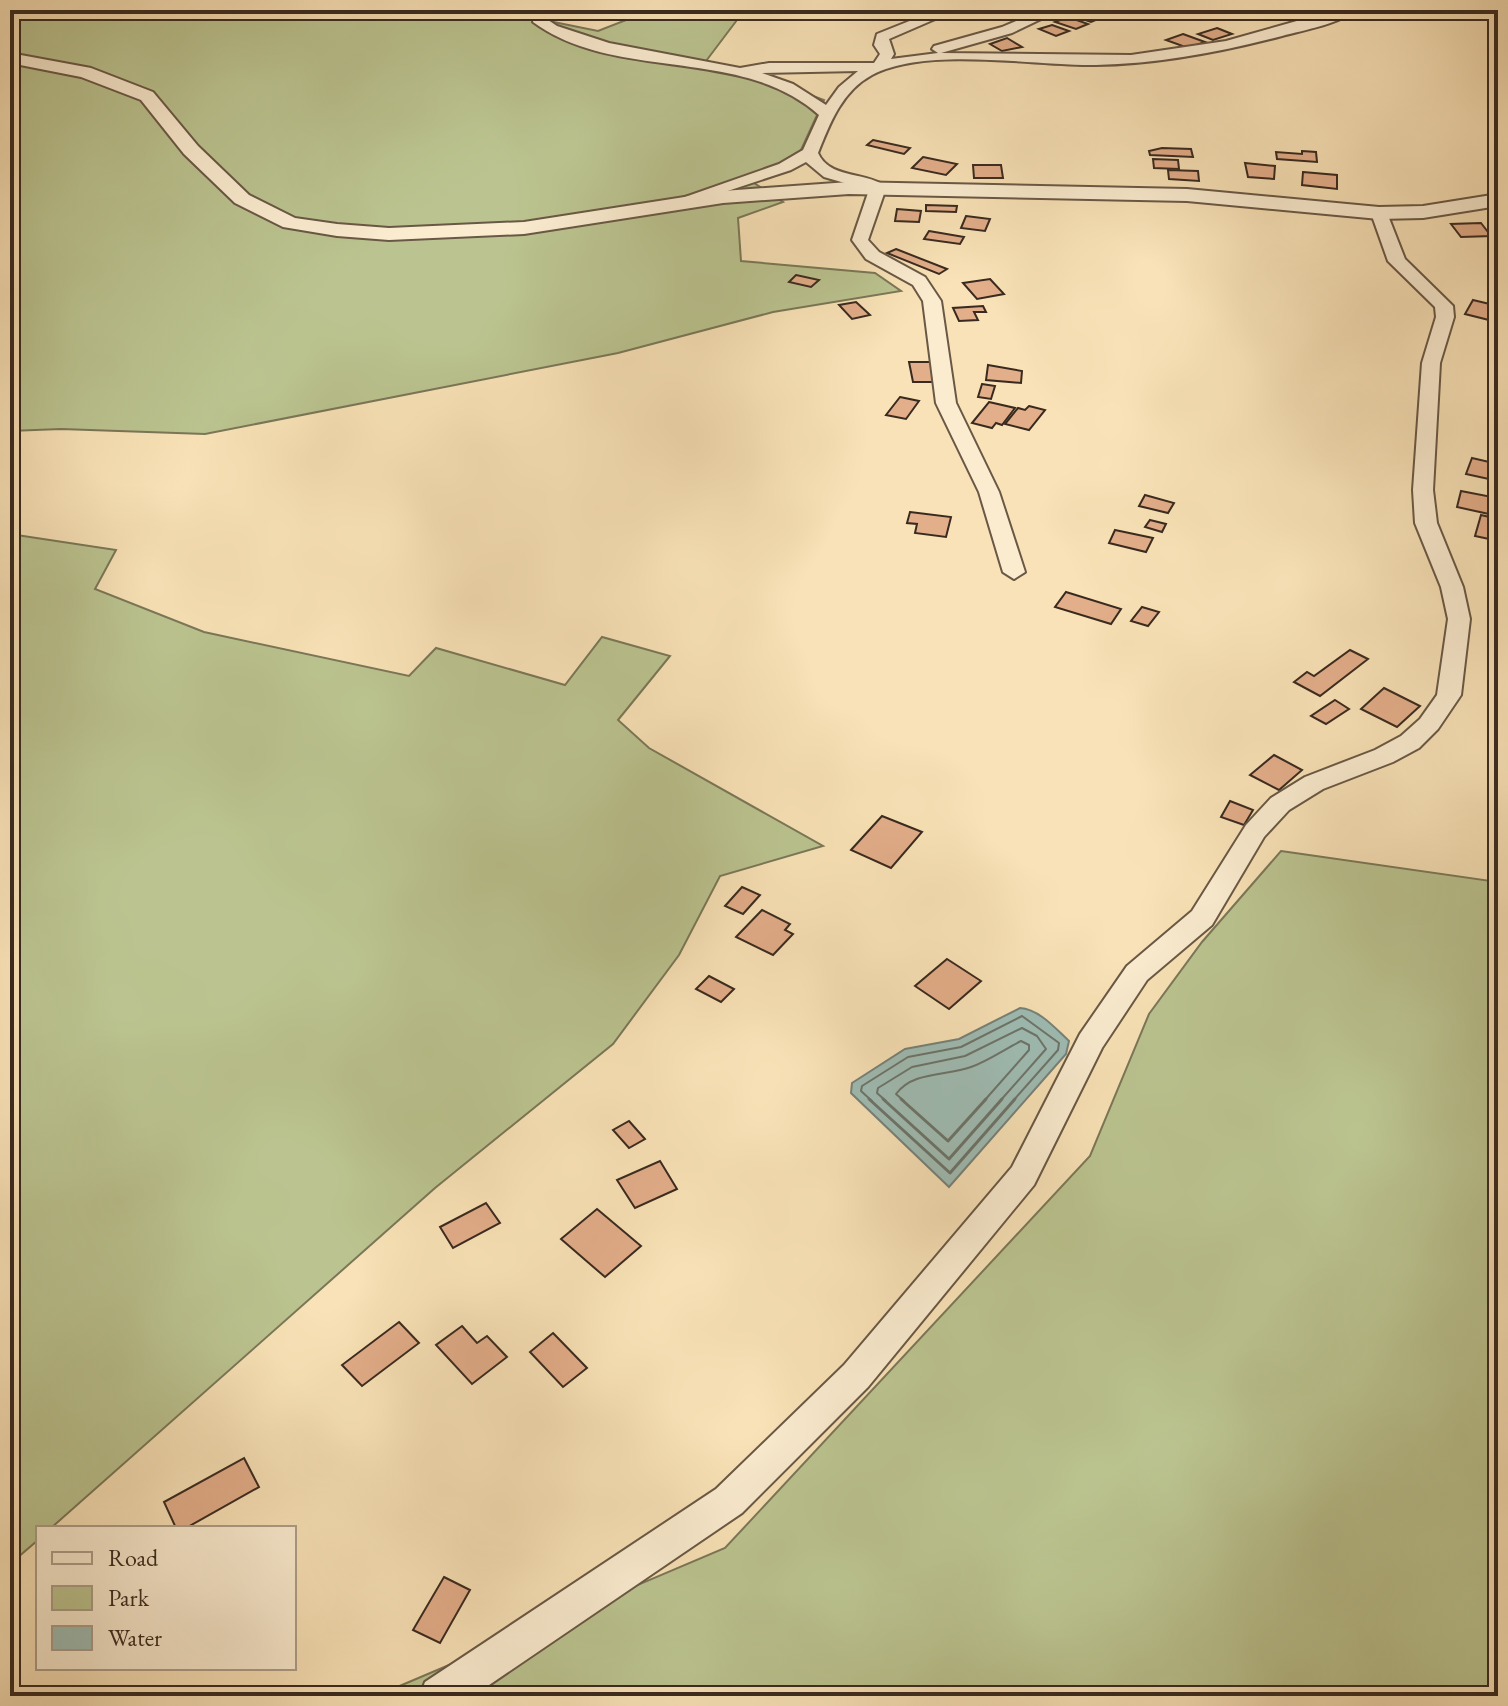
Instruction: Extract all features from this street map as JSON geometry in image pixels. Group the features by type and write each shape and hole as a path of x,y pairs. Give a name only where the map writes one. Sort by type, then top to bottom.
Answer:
{"street":[{"path":"543,10 538,19 540,23 585,40 780,83 826,113"},
{"path":"880,66 887,54 881,45 882,37 949,10"},
{"path":"676,203 785,167 810,153 826,113 847,86 880,66 1007,30 1053,10"},
{"path":"740,72 769,67 843,70 954,59 1099,61 1249,42 1349,10"},
{"path":"10,58 85,72 147,96 227,186 265,213 290,223 389,234 524,228 765,192 878,188 1187,195 1379,213 1423,212 1498,200"},
{"path":"810,153 816,165 825,171 878,188"},
{"path":"878,188 860,240 869,253 910,273 928,291 940,343 947,405 968,442 1003,523 1014,572"},
{"path":"439,1696 729,1501 856,1376 1023,1176 1090,1042 1137,973 1202,918 1255,831 1280,804 1314,783 1410,742 1429,724 1449,695 1459,619 1452,587 1426,523 1423,490 1431,363 1445,317 1444,306 1397,261 1379,213"}],"green space":[{"path":"10,10 535,10 529,17 598,31 644,13 740,16 700,69 748,72 824,100 801,150 751,181 783,202 738,218 741,261 875,273 901,291 773,312 618,353 205,434 61,429 10,431"},
{"path":"10,534 116,550 95,589 204,632 409,676 436,648 565,685 602,637 670,656 618,720 649,748 823,846 720,876 679,955 613,1044 435,1188 53,1526 36,1526 36,1542 10,1564"},
{"path":"1281,851 1498,882 1498,1696 376,1696 725,1548 1090,1156 1149,1014 1202,942"}],"water":[{"path":"1020,1008 1040,1016 1069,1041 1066,1054 949,1187 851,1093 852,1083 905,1049 959,1039"}],"building":[{"path":"1085,11 1103,17 1091,22 1073,16"},
{"path":"1068,17 1088,24 1076,29 1055,22"},
{"path":"1052,25 1069,31 1056,36 1039,29"},
{"path":"1217,28 1232,34 1213,40 1198,34"},
{"path":"1183,34 1205,42 1188,48 1166,40"},
{"path":"1007,38 1022,47 1002,51 990,44"},
{"path":"873,140 910,148 904,154 867,145"},
{"path":"1191,149 1193,157 1150,155 1149,151"},
{"path":"1302,151 1316,152 1317,162 1277,159 1276,152 1302,154"},
{"path":"923,157 957,164 946,175 912,168"},
{"path":"1153,159 1178,160 1179,169 1154,168"},
{"path":"1245,163 1275,166 1274,179 1248,177"},
{"path":"973,165 1001,165 1003,178 974,178"},
{"path":"1168,170 1198,171 1199,181 1169,179"},
{"path":"1303,172 1337,175 1337,189 1302,185"},
{"path":"926,205 957,206 956,212 926,211"},
{"path":"897,209 921,211 919,222 895,221"},
{"path":"966,216 990,219 985,231 961,228"},
{"path":"1481,223 1491,236 1461,237 1451,224"},
{"path":"929,231 964,237 960,244 924,239"},
{"path":"896,249 947,269 939,274 887,253"},
{"path":"796,275 819,280 811,287 789,282"},
{"path":"990,279 1004,294 977,299 963,283"},
{"path":"1473,300 1498,306 1493,321 1465,314"},
{"path":"856,302 870,315 852,319 839,305"},
{"path":"983,306 986,312 974,312 978,320 959,321 953,308"},
{"path":"909,362 931,362 935,382 913,382"},
{"path":"988,365 1022,371 1021,383 986,380"},
{"path":"982,384 995,386 991,399 978,397"},
{"path":"900,397 919,401 906,419 886,415"},
{"path":"989,402 1015,408 1002,425 996,423 992,428 972,423"},
{"path":"1029,406 1045,410 1029,430 1005,424 1018,408 1025,410"},
{"path":"1472,458 1498,464 1498,481 1466,474"},
{"path":"1461,491 1492,497 1489,514 1457,507"},
{"path":"1145,495 1174,503 1168,513 1139,506"},
{"path":"910,512 951,517 946,537 915,533 917,524 907,523"},
{"path":"1481,515 1498,519 1494,540 1475,536"},
{"path":"1150,520 1166,524 1162,532 1145,527"},
{"path":"1115,530 1153,538 1146,552 1109,543"},
{"path":"1066,592 1121,609 1111,624 1055,607"},
{"path":"1142,607 1159,612 1148,626 1131,621"},
{"path":"1350,650 1368,659 1320,696 1294,682 1307,672 1314,676"},
{"path":"1384,688 1420,706 1397,727 1361,709"},
{"path":"1335,700 1349,709 1326,724 1311,716"},
{"path":"1274,755 1302,770 1279,790 1250,775"},
{"path":"1230,801 1253,810 1244,825 1221,817"},
{"path":"882,816 922,832 891,868 851,850"},
{"path":"742,887 760,895 743,914 725,906"},
{"path":"762,910 790,924 785,930 793,934 773,955 736,937"},
{"path":"947,959 981,981 949,1009 915,986"},
{"path":"709,976 734,989 721,1002 696,989"},
{"path":"629,1121 645,1139 629,1148 613,1130"},
{"path":"660,1161 677,1189 635,1208 617,1180"},
{"path":"486,1203 500,1223 453,1248 440,1227"},
{"path":"597,1209 641,1246 605,1277 561,1239"},
{"path":"399,1322 419,1343 362,1386 342,1365"},
{"path":"462,1326 477,1343 487,1336 507,1357 472,1384 436,1345"},
{"path":"553,1333 587,1368 563,1387 530,1352"},
{"path":"244,1458 259,1487 190,1526 175,1526 164,1502"},
{"path":"444,1577 470,1590 440,1643 413,1630"}]}
